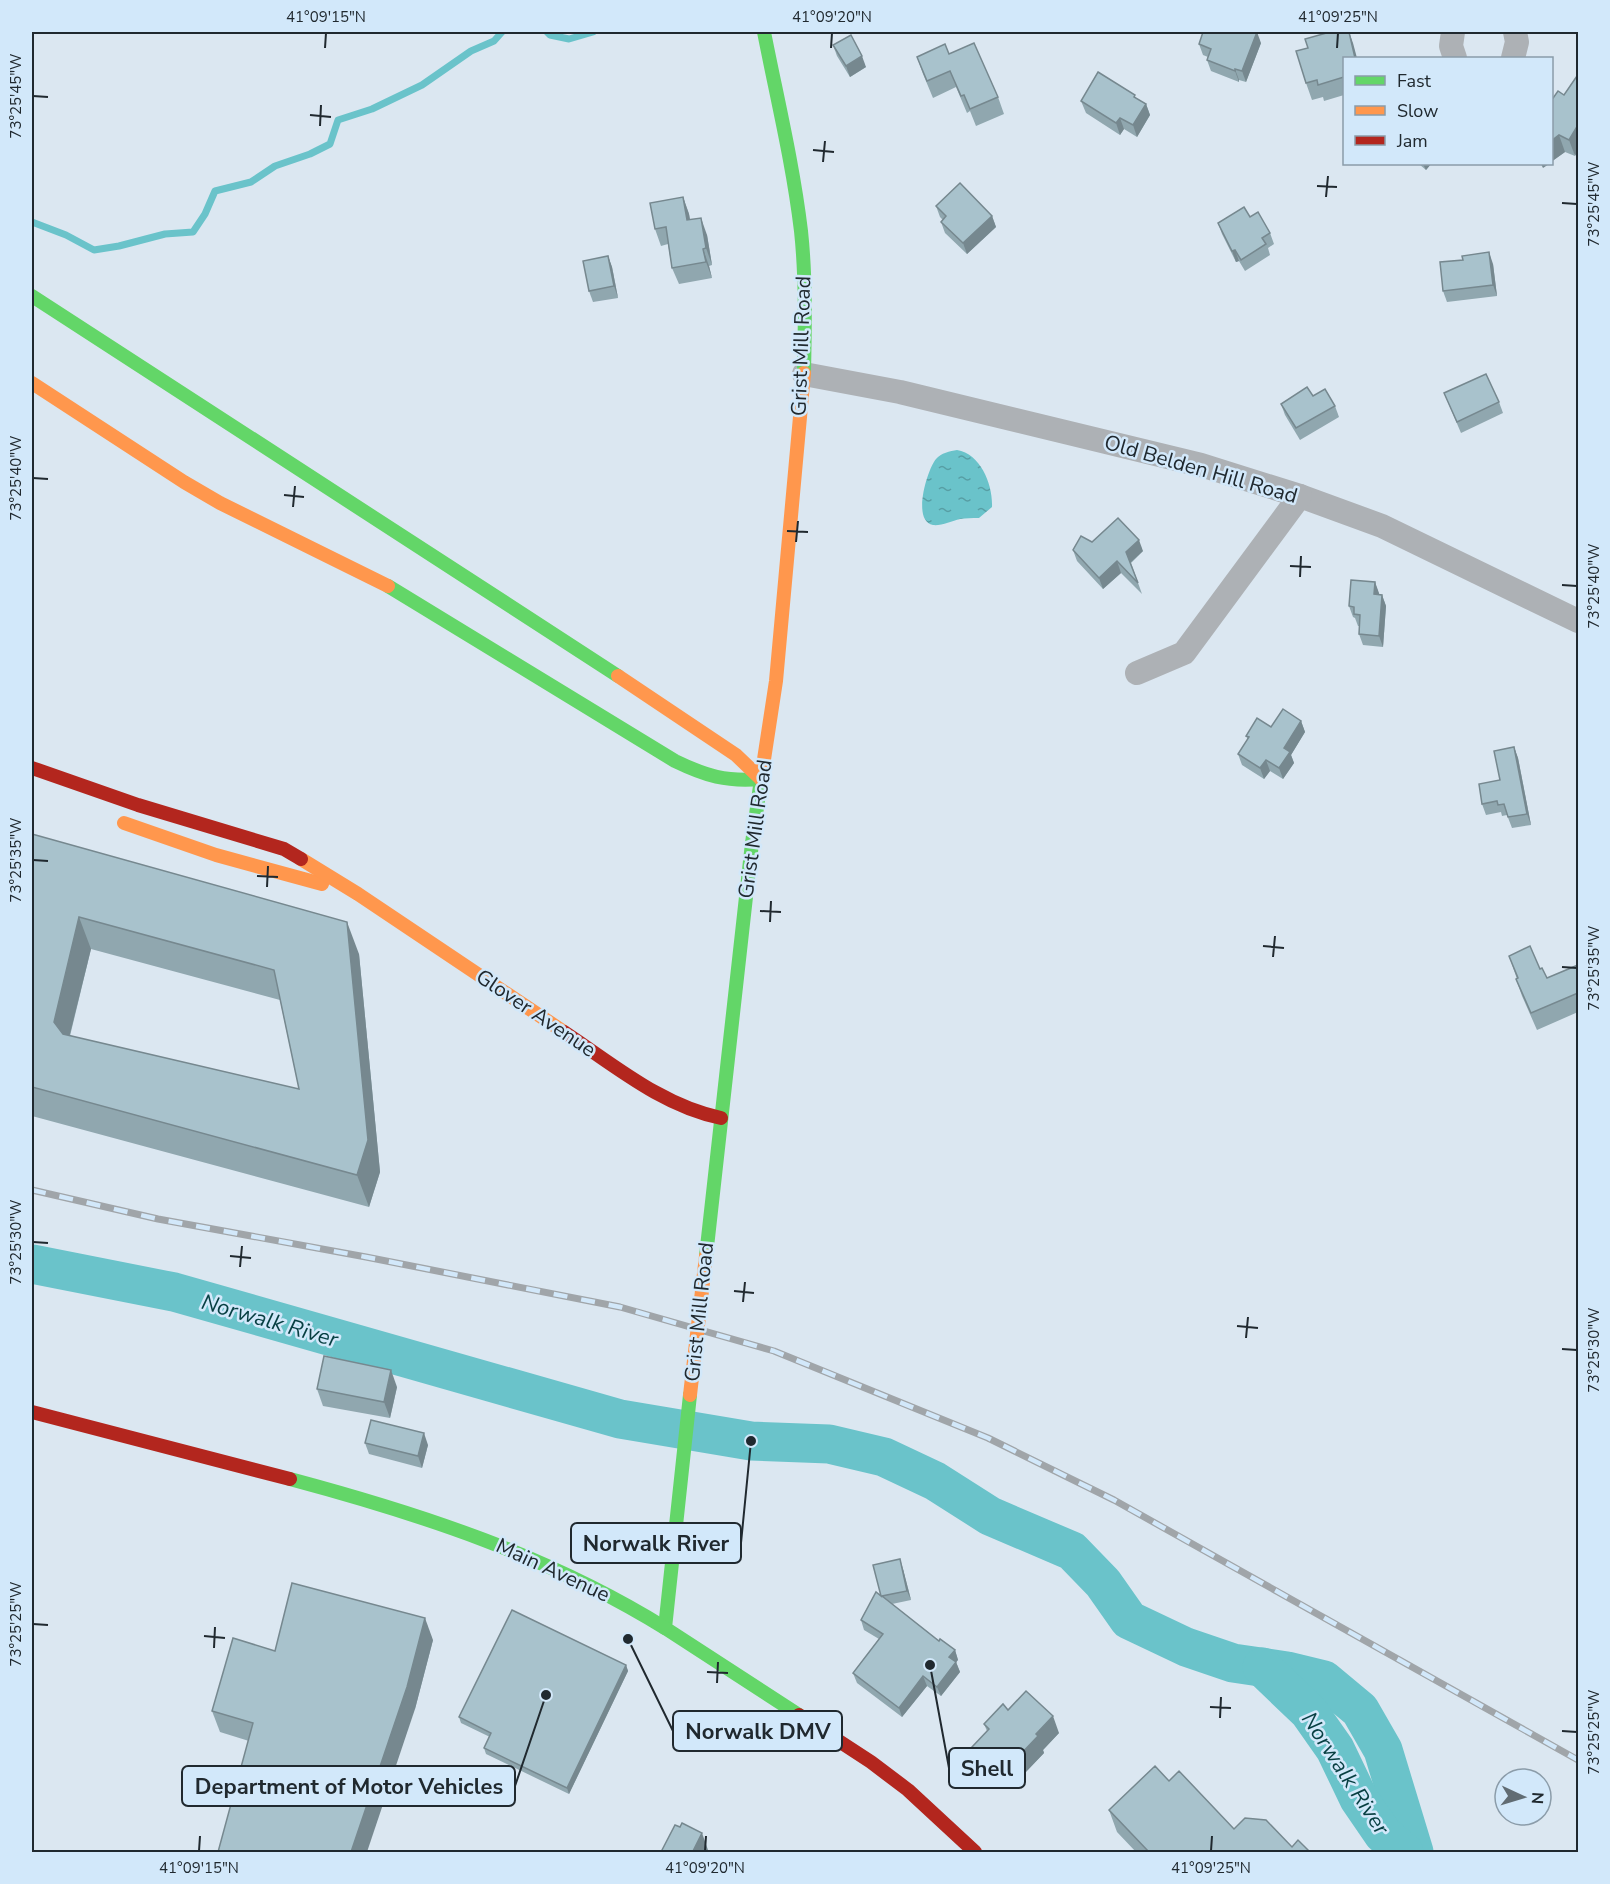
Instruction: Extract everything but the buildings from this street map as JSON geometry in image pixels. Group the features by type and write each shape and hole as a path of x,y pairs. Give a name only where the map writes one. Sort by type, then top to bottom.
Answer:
{"main road":[{"name":"Grist Mill Road","path":"665,1628 752,843 776,681 804,374 801,231 764,32"},
{"path":"32,296 694,725 736,755 761,779"},
{"path":"32,383 220,503 401,592 675,761 720,780 737,782 761,779"},
{"name":"Glover Avenue","path":"32,768 138,805 284,849 358,894 662,1097 692,1111 721,1118"},
{"name":"Glover Avenue","path":"108,818 216,855 358,894"},
{"name":"Main Avenue","path":"32,1413 279,1475 400,1509 461,1529 526,1555 611,1595 871,1762 945,1822 975,1852"}],"street":[{"path":"1453,32 1451,46 1455,57"},
{"path":"1513,57 1517,42 1515,32"},
{"name":"Old Belden Hill Road","path":"804,374 900,392 1201,465 1300,496 1382,526 1578,621"},
{"path":"1137,673 1184,653 1300,496"}],"water":[{"path":"957,450 973,458 984,472 988,480 992,507 979,518 960,519 933,525 926,521 922,505 929,473 936,459 943,454"}],"waterway":[{"path":"32,222 66,235 94,250 165,234 193,232 205,214 215,191 251,182 275,166 310,154 330,144 338,120 372,109 422,85 471,51 494,41 502,32"},
{"path":"547,32 550,35 569,39 593,32"},
{"name":"Norwalk River","path":"32,1264 174,1292 620,1419 751,1441 829,1444 884,1457 935,1481 990,1516 1072,1551 1103,1583 1129,1620 1186,1647 1233,1663 1287,1671 1324,1680 1360,1710 1383,1750 1414,1852"},
{"name":"Norwalk River","path":"1262,1667 1309,1712 1335,1749 1359,1799 1383,1834 1404,1852"}],"railway":[{"path":"32,1190 158,1219 620,1307 774,1351 988,1438 1114,1500 1578,1760"}],"traffic: fast":[{"path":"764,32 789,156 801,231 805,320 804,373"},
{"path":"32,296 618,676"},
{"path":"388,586 675,761 716,777 737,780 761,779"},
{"path":"706,1256 761,779"},
{"path":"690,1395 665,1628 799,1715"},
{"path":"290,1479 388,1507 530,1558 621,1602 665,1628"}],"traffic: slow":[{"path":"761,779 776,681 804,373"},
{"path":"32,383 220,503 388,586"},
{"path":"618,676 736,755 761,779"},
{"path":"124,823 216,855 322,884"},
{"path":"301,859 358,894 564,1032"},
{"path":"690,1395 706,1256"}],"traffic: jam":[{"path":"32,768 138,805 284,849 301,859"},
{"path":"564,1032 620,1071 659,1094 699,1112 721,1118"},
{"path":"32,1412 290,1479"},
{"path":"799,1715 871,1762 908,1790 975,1852"}],"place":[{"name":"Norwalk River","path":"751,1441"},
{"name":"Norwalk DMV","path":"628,1639"},
{"name":"Shell","path":"930,1665"},
{"name":"Department of Motor Vehicles","path":"546,1695"}]}
